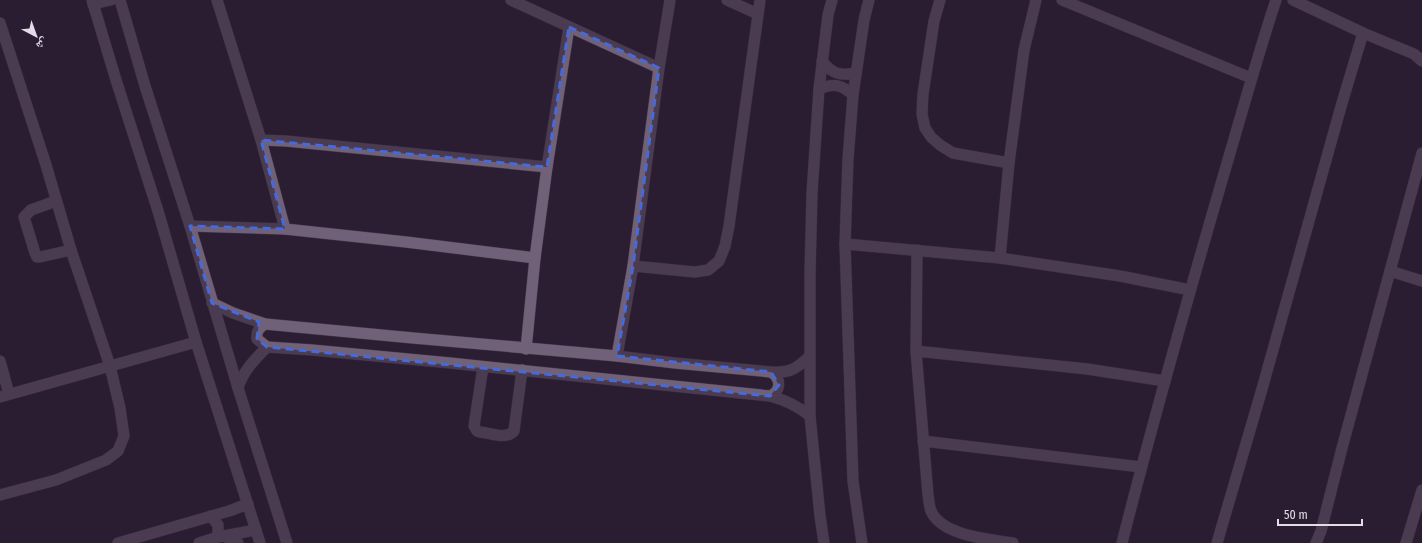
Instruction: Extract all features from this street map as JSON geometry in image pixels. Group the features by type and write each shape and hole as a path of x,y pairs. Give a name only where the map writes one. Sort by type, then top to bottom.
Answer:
{"street":[{"path":"111,0 92,2 158,211 196,342 260,543"},
{"path":"120,0 145,86 190,226 238,388 287,543"},
{"path":"217,0 262,140 285,229"},
{"path":"511,0 659,68"},
{"path":"617,356 632,266 659,68 670,0"},
{"path":"727,0 758,14"},
{"path":"632,266 696,272 708,270 719,261 725,246 729,226 760,0"},
{"path":"824,543 810,416 809,357 812,193 818,89 832,0"},
{"path":"862,543 853,481 845,244 848,159 853,95 864,20 869,0"},
{"path":"940,0 934,21 923,94 922,114 925,128 940,146 953,153 1009,163"},
{"path":"1000,258 1009,163 1024,50 1036,0"},
{"path":"1062,0 1251,78"},
{"path":"1122,543 1141,467 1190,290 1251,78 1276,0"},
{"path":"1293,0 1363,33 1414,54 1422,61"},
{"path":"0,23 70,250 110,366 120,408 124,436 118,451 106,460 56,480 0,495"},
{"path":"526,348 535,258 547,167 569,27"},
{"path":"1217,543 1262,389 1337,118 1363,33"},
{"path":"822,61 828,69 837,73 846,75 856,73"},
{"path":"818,89 828,85 837,85 846,88 853,95"},
{"path":"262,140 547,167"},
{"path":"1316,543 1321,530 1422,154"},
{"path":"56,201 31,210 24,217 37,257 40,258 70,250"},
{"path":"190,226 285,229 535,258"},
{"path":"845,244 1000,258 1120,276 1190,290"},
{"path":"917,250 916,351 928,495 931,511 938,521 947,528 988,539 1013,543"},
{"path":"1390,271 1422,281"},
{"path":"212,303 233,313 265,324 617,356 771,372 785,372 793,370 809,357"},
{"path":"265,324 259,328 256,334 257,339 267,347 483,366 770,396 788,402 802,409 810,416"},
{"path":"0,360 5,396 196,342"},
{"path":"238,388 240,381 251,364 267,347"},
{"path":"916,351 1088,369 1165,381"},
{"path":"483,366 474,426 477,431 480,432 505,436 512,434 514,430 522,370"},
{"path":"770,396 778,390 779,385 776,375 771,372"},
{"path":"923,441 1141,467"},
{"path":"1406,543 1422,490"},
{"path":"118,543 248,504"},
{"path":"211,516 218,526 221,536"},
{"path":"199,543 221,536 256,530"},
{"path":"221,536 238,543"}],"highlighted area":[{"path":"569,27 659,68 633,266 617,356 771,372 779,385 770,396 267,347 257,339 259,322 212,303 190,226 285,229 261,140 547,167"}]}
